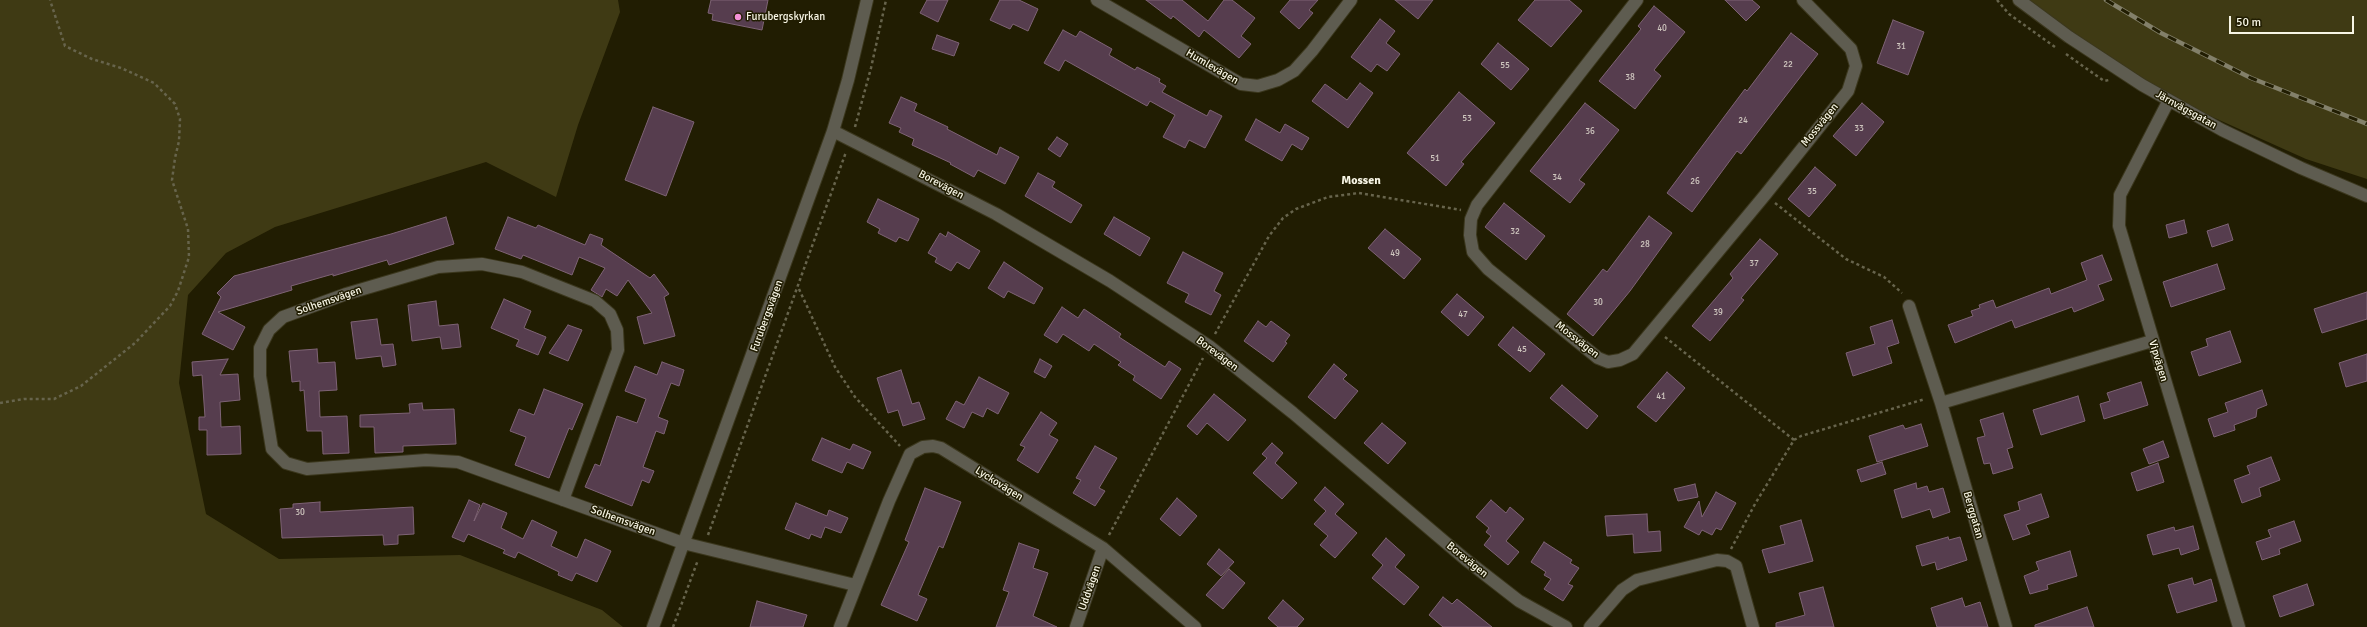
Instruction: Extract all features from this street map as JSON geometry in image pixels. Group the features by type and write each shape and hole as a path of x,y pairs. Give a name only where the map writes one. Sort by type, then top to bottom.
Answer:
{"street":[{"name":"Furubergsvägen","path":"653,627 804,217 833,131 867,0"},
{"name":"Humlevägen","path":"1097,0 1241,84 1258,86 1278,80 1294,71 1312,51 1352,0"},
{"name":"Mossvägen","path":"1637,0 1518,152 1474,212 1471,219 1470,235 1473,252 1488,269 1598,358 1608,362 1633,354 1765,195 1848,91 1856,66 1851,49 1803,0"},
{"name":"Järnvägsgatan","path":"2019,0 2076,42 2169,100 2222,130 2301,168 2367,196"},
{"name":"Vipvägen","path":"2169,100 2120,195 2119,226 2152,341 2203,503 2239,627"},
{"name":"Borevägen","path":"833,131 911,169 996,214 1110,281 1209,346 1293,413 1465,559 1519,601 1566,627"},
{"name":"Solhemsvägen","path":"563,500 618,350 617,330 610,314 595,301 522,272 482,264 438,267 346,294 283,317 269,330 260,348 260,376 272,449 286,463 307,469 426,460 458,462 563,500 683,543"},
{"name":"Berggatan","path":"1909,306 1940,399 2006,627"},
{"path":"1940,399 2152,341"},
{"name":"Lyckovägen","path":"910,454 923,447 933,446 941,448 1103,548 1195,627"},
{"path":"840,627 855,585 910,454"},
{"path":"683,543 702,549 855,585"},
{"name":"Uddvägen","path":"1076,627 1103,548"},
{"path":"1590,627 1622,590 1637,580 1717,560 1727,561 1736,566 1753,627"}],"path":[{"path":"0,404 24,399 54,400 80,386 135,343 170,306 178,291 189,257 188,229 172,180 180,134 180,119 174,104 154,83 121,68 92,59 65,46 50,0"},
{"path":"673,627 798,288 850,140 871,68 886,0"},
{"path":"1103,548 1209,346 1269,236 1283,218 1296,209 1342,193 1359,192 1474,212"},
{"path":"1765,195 1846,259 1884,277 1903,294 1909,306"},
{"path":"798,288 824,347 855,397 885,431 910,454"},
{"path":"1654,328 1794,440"},
{"path":"1727,561 1732,546 1755,504 1794,440 1801,436 1940,399"}],"shaded area":[{"path":"0,0 618,0 620,12 578,125 556,197 486,162 275,227 226,253 188,295 179,383 206,514 279,559 460,555 602,610 623,627 0,627"},
{"path":"2016,0 2367,0 2367,179 2306,159 2159,93"}],"building":[{"name":"Furubergskyrkan","path":"711,0 768,0 762,30 712,20 713,14 708,13"},
{"path":"927,0 948,0 938,22 920,13"},
{"path":"1000,0 1019,0 1038,9 1028,31 1013,24 1010,29 990,20"},
{"path":"1146,0 1182,0 1208,21 1224,0 1232,0 1255,18 1241,36 1251,44 1239,58 1204,30 1199,37 1173,16 1171,19"},
{"path":"1290,0 1318,0 1309,10 1313,13 1299,29 1280,12"},
{"path":"1395,0 1433,0 1418,19"},
{"path":"1535,0 1569,0 1582,11 1551,47 1518,20"},
{"path":"1725,0 1752,0 1760,7 1746,21"},
{"path":"1654,6 1685,32 1654,70 1661,76 1635,109 1599,81 1641,29 1638,26"},
{"path":"1380,19 1395,31 1386,43 1400,54 1387,71 1377,64 1371,72 1351,57"},
{"path":"1893,20 1924,32 1908,75 1877,63"},
{"path":"1063,30 1076,37 1080,31 1112,49 1109,55 1135,70 1137,67 1160,79 1159,82 1166,86 1162,92 1207,116 1210,110 1222,116 1205,148 1189,140 1185,148 1163,137 1175,115 1150,101 1147,106 1065,60 1059,71 1044,63"},
{"path":"1791,33 1818,54 1741,154 1737,151 1692,212 1667,193 1745,89 1747,91"},
{"path":"937,35 959,43 954,56 932,49"},
{"path":"1498,43 1529,69 1511,90 1481,64"},
{"path":"1360,83 1373,93 1348,128 1312,101 1325,84 1347,100"},
{"path":"1459,92 1495,123 1461,162 1464,164 1446,186 1407,153"},
{"path":"901,97 917,104 914,111 948,127 947,129 997,155 1000,147 1019,157 1005,184 978,170 974,177 950,164 951,163 912,145 914,139 899,132 901,128 889,123"},
{"path":"1585,103 1619,130 1579,180 1585,184 1570,203 1530,171"},
{"path":"1862,103 1884,122 1856,156 1833,136"},
{"path":"653,107 694,122 666,196 625,180"},
{"path":"1256,119 1280,133 1285,124 1309,138 1302,150 1292,144 1282,161 1245,140"},
{"path":"1057,137 1068,144 1060,157 1048,149"},
{"path":"1815,167 1836,185 1809,217 1788,199"},
{"path":"1038,173 1055,182 1052,187 1082,205 1071,223 1025,196"},
{"path":"878,199 919,219 908,241 899,237 896,242 878,233 880,229 867,222"},
{"path":"1504,203 1545,236 1526,260 1485,227"},
{"path":"1649,216 1672,233 1630,291 1593,336 1567,314 1603,269 1607,272"},
{"path":"446,217 454,244 389,265 387,260 333,276 333,274 291,286 292,290 218,312 245,327 233,350 202,334 221,297 217,293 234,276 391,234"},
{"path":"508,217 536,228 538,225 585,245 590,234 603,239 601,245 650,278 654,274 669,294 664,297 675,336 644,344 637,317 652,313 628,280 617,296 606,289 602,297 591,290 605,268 579,257 572,275 523,255 521,259 495,249"},
{"path":"1114,217 1150,238 1140,256 1104,234"},
{"path":"2184,220 2187,233 2169,238 2166,225"},
{"path":"2228,224 2233,240 2212,247 2207,231"},
{"path":"1385,229 1421,259 1404,279 1368,248"},
{"path":"948,232 980,251 969,269 957,262 951,271 935,262 937,258 928,253 940,233 946,237"},
{"path":"1760,239 1778,254 1741,298 1744,300 1710,341 1692,326 1733,278 1730,274"},
{"path":"1183,252 1223,273 1214,291 1221,295 1211,315 1185,302 1189,294 1167,283"},
{"path":"2102,255 2112,280 2098,285 2104,300 2074,312 2072,307 2015,328 2012,320 1955,343 1948,325 1973,316 1971,311 1980,308 1979,305 1993,300 1996,308 2049,288 2051,294 2087,280 2081,263"},
{"path":"1004,262 1043,288 1034,304 1008,291 1004,298 988,288"},
{"path":"2217,264 2225,289 2171,307 2163,282"},
{"path":"2367,292 2367,319 2322,333 2314,309"},
{"path":"1457,294 1484,317 1468,336 1441,312"},
{"path":"504,299 531,311 524,328 546,337 538,355 516,346 519,340 491,328"},
{"path":"436,301 439,326 458,324 461,347 442,349 440,337 412,341 408,305"},
{"path":"1062,307 1078,318 1084,309 1121,334 1119,337 1165,367 1169,361 1181,369 1161,399 1133,380 1135,376 1118,365 1121,362 1094,344 1089,351 1063,334 1057,343 1044,335"},
{"path":"377,319 381,345 393,344 396,365 383,367 381,356 356,359 351,322"},
{"path":"1892,320 1899,343 1887,347 1892,363 1853,376 1846,353 1875,344 1870,327"},
{"path":"1258,321 1266,327 1271,321 1290,335 1285,342 1287,343 1273,362 1244,341"},
{"path":"568,325 582,330 568,361 549,353"},
{"path":"1513,327 1545,354 1530,372 1498,345"},
{"path":"2230,331 2241,362 2199,376 2191,352 2208,346 2206,339"},
{"path":"317,349 318,363 335,362 337,390 319,391 320,417 347,416 349,453 323,454 322,431 307,431 304,390 300,391 300,381 292,382 289,351"},
{"path":"2367,354 2367,381 2346,387 2339,363"},
{"path":"228,359 220,375 238,374 240,400 220,402 221,427 240,426 241,454 207,455 207,430 199,430 199,417 205,417 202,375 193,376 192,362"},
{"path":"1040,359 1052,366 1045,378 1034,372"},
{"path":"662,362 684,370 679,386 671,383 658,417 668,421 664,434 656,431 643,467 654,471 649,483 642,480 632,506 585,487 595,464 600,466 617,416 637,423 646,399 625,391 635,366 657,375"},
{"path":"1334,364 1347,375 1343,379 1358,391 1335,419 1308,397"},
{"path":"901,370 912,404 919,402 925,419 903,426 898,410 888,413 877,378"},
{"path":"1667,372 1685,388 1656,422 1637,407"},
{"path":"979,377 1009,393 998,414 987,408 983,417 972,412 964,428 946,419 956,401 964,405"},
{"path":"2141,382 2148,405 2104,419 2100,404 2110,401 2107,393"},
{"path":"1562,385 1598,416 1587,429 1550,398"},
{"path":"544,389 583,404 572,430 569,428 549,478 515,465 526,437 510,431 519,409 534,415"},
{"path":"2262,390 2267,405 2257,409 2256,417 2234,425 2235,430 2214,437 2208,419 2228,412 2225,403"},
{"path":"1214,394 1246,420 1228,441 1207,423 1197,435 1187,426"},
{"path":"2078,396 2085,421 2041,435 2033,410"},
{"path":"422,403 423,410 454,409 456,444 403,446 403,452 375,453 374,427 360,427 360,415 410,413 409,404"},
{"path":"1041,412 1057,423 1049,435 1058,440 1038,473 1017,460 1025,447 1020,445"},
{"path":"2003,413 2013,447 2007,449 2013,468 1993,474 1990,463 1984,464 1977,438 1985,436 1980,420"},
{"path":"1382,423 1406,443 1388,464 1364,443"},
{"path":"1921,424 1928,446 1877,462 1869,436 1903,425 1905,429"},
{"path":"822,438 850,450 853,444 871,452 863,469 847,462 842,473 812,460"},
{"path":"2163,441 2169,457 2149,464 2143,449"},
{"path":"1272,443 1283,453 1275,463 1297,483 1282,499 1253,473 1267,458 1262,454"},
{"path":"1095,446 1117,458 1099,488 1105,491 1095,506 1073,493 1081,480 1076,478"},
{"path":"2271,457 2280,480 2259,488 2261,496 2242,503 2234,480 2250,474 2247,466"},
{"path":"1882,462 1886,474 1861,482 1857,470"},
{"path":"2158,463 2164,482 2137,491 2131,473"},
{"path":"1916,483 1917,489 1927,486 1929,492 1943,488 1950,512 1933,518 1930,509 1902,518 1894,490"},
{"path":"1695,484 1698,497 1678,501 1674,489"},
{"path":"1325,487 1344,504 1335,514 1357,533 1335,558 1320,545 1328,536 1314,524 1326,511 1314,500"},
{"path":"925,488 961,502 943,548 939,546 918,595 927,599 917,621 881,605 909,542 905,540"},
{"path":"1716,492 1736,503 1721,530 1716,528 1712,535 1702,530 1699,535 1684,527 1699,501 1702,517"},
{"path":"2041,494 2049,517 2026,525 2030,534 2013,540 2004,515 2020,510 2018,502"},
{"path":"1177,498 1197,516 1180,536 1160,519"},
{"path":"469,500 480,505 474,521 483,503 507,513 501,528 523,539 532,520 557,532 551,546 577,558 585,539 611,551 597,582 576,573 572,581 558,575 559,572 518,552 515,558 503,553 505,550 468,534 464,542 452,537"},
{"path":"1491,500 1506,513 1510,507 1524,519 1506,541 1519,552 1508,565 1484,545 1491,536 1486,532 1489,528 1476,517"},
{"path":"320,502 320,512 413,507 414,534 398,535 398,544 384,545 383,535 282,538 280,509 293,508 293,504"},
{"path":"796,503 827,516 829,510 848,518 841,533 825,527 821,538 811,534 809,539 785,529"},
{"path":"1647,514 1648,532 1660,531 1661,551 1634,553 1633,534 1607,536 1605,516"},
{"path":"1801,520 1813,561 1769,573 1762,550 1785,544 1780,526"},
{"path":"2294,521 2301,541 2279,549 2280,554 2262,560 2256,542 2271,537 2268,530"},
{"path":"2193,526 2199,549 2181,555 2179,548 2153,555 2147,535 2174,527 2175,531"},
{"path":"1948,537 1949,540 1960,537 1967,560 1937,570 1935,562 1922,566 1916,546"},
{"path":"1386,538 1405,555 1395,567 1419,587 1404,605 1372,578 1383,565 1372,555"},
{"path":"1544,542 1572,560 1570,563 1579,568 1568,584 1573,586 1563,601 1544,589 1551,579 1544,575 1546,572 1531,562"},
{"path":"1019,543 1039,550 1033,568 1048,573 1033,616 1057,627 996,627 1009,592 1003,590"},
{"path":"1219,549 1234,562 1221,576 1207,564"},
{"path":"2070,551 2077,576 2047,585 2048,589 2030,594 2024,576 2039,570 2036,562"},
{"path":"1229,569 1245,583 1223,609 1206,595"},
{"path":"2192,578 2194,585 2211,579 2217,601 2177,613 2168,585"},
{"path":"2307,584 2314,605 2280,617 2273,596"},
{"path":"1823,587 1834,627 1776,627 1776,623 1805,615 1799,593"},
{"path":"1443,597 1452,604 1457,599 1492,627 1443,627 1429,615"},
{"path":"1962,598 1965,607 1980,602 1988,627 1937,627 1931,608"},
{"path":"1283,600 1304,619 1297,627 1278,627 1268,618"},
{"path":"757,601 807,615 803,627 750,627"},
{"path":"2087,607 2094,627 2035,627 2035,625"}],"railway":[{"path":"2106,0 2161,33 2251,78 2367,124"}],"place":[{"name":"Furubergskyrkan","path":"738,17"}],"district":[{"name":"Mossen","path":"1361,181"}]}
